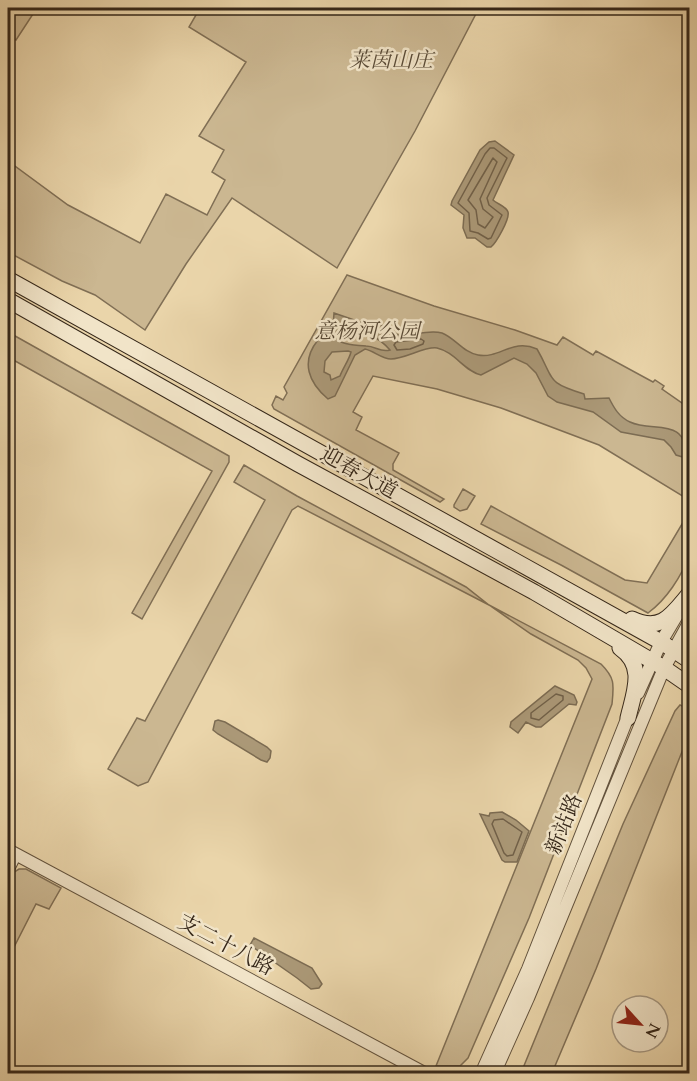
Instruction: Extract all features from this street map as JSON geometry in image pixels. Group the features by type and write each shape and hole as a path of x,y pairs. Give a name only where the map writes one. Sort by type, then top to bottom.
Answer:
{"main road":[{"name":"迎春大道","path":"8,279 603,610 690,661"},
{"name":"迎春大道","path":"8,300 298,464 534,592 658,664 690,686"},
{"path":"531,571 641,623 661,622 669,618 690,593"},
{"path":"534,592 627,653 634,662 636,685 628,718"},
{"path":"594,627 603,610"}],"street":[{"name":"新站路","path":"481,1074 528,969 628,718 667,646 690,593"},
{"name":"新站路","path":"667,646 690,621"},
{"name":"新站路","path":"494,1074 528,998 658,664"},
{"path":"8,869 11,852"},
{"name":"支二十八路","path":"11,852 426,1074"}],"green space":[{"path":"8,8 22,8 33,14 16,40 8,36"},
{"name":"莱茵山庄","path":"200,8 479,8 415,131 337,268 232,198 186,264 145,330 95,295 62,281 8,252 8,161 68,205 140,243 166,194 207,215 225,180 212,172 224,150 199,136 246,62 189,27"},
{"name":"意杨河公园","path":"347,275 434,306 557,345 563,337 593,355 596,351 653,382 655,380 664,386 662,389 689,408 689,500 599,445 501,408 437,389 373,376 353,412 362,417 356,430 399,453 393,464 393,470 444,499 440,502 274,409 272,405 276,396 283,400 287,393 284,387"},
{"path":"8,332 229,456 229,462 142,619 132,613 212,471 8,357"},
{"path":"244,465 466,587 489,605 298,506 292,510 148,782 138,786 108,769 137,718 145,721 265,500 234,482"},
{"path":"463,489 475,496 467,509 460,511 454,505"},
{"path":"491,506 625,580 647,583 685,519 689,521 691,542 689,555 673,587 648,613 481,524"},
{"path":"489,605 601,664 609,673 612,682 612,704 529,918 468,1058 460,1066 436,1066 592,679 578,660 531,634"},
{"path":"680,705 689,709 689,734 596,969 552,1073 521,1073 623,824 675,711"},
{"path":"19,869 26,869 61,888 49,909 36,904 8,959 8,880 11,874"}],"water":[{"path":"495,141 514,155 493,200 507,210 507,220 496,241 491,247 487,247 475,238 467,238 463,228 464,215 451,205 480,150 489,142"},
{"path":"334,313 360,322 378,323 400,336 442,333 468,351 478,355 493,354 520,346 537,349 549,374 557,383 584,394 585,399 609,398 620,415 630,422 675,431 681,436 685,445 686,458 676,455 664,440 621,432 593,412 557,402 548,396 536,373 527,364 514,358 481,375 469,370 449,353 437,348 391,359 365,349 355,355 335,396 328,399 312,379 308,364 312,348 333,327","holes":["348,331 372,336 390,350 383,351 369,346 341,342","332,352 351,352 340,376 331,380 330,375 324,372 325,361"]},
{"path":"555,686 574,695 576,705 569,704 541,727 526,722 518,733 510,727 511,722"},
{"path":"218,720 267,747 271,751 267,762 213,730 215,721"},
{"path":"502,812 529,831 517,862 502,860 480,814 489,816 490,813"},
{"path":"254,938 312,968 322,984 319,988 311,989 250,945"}]}
